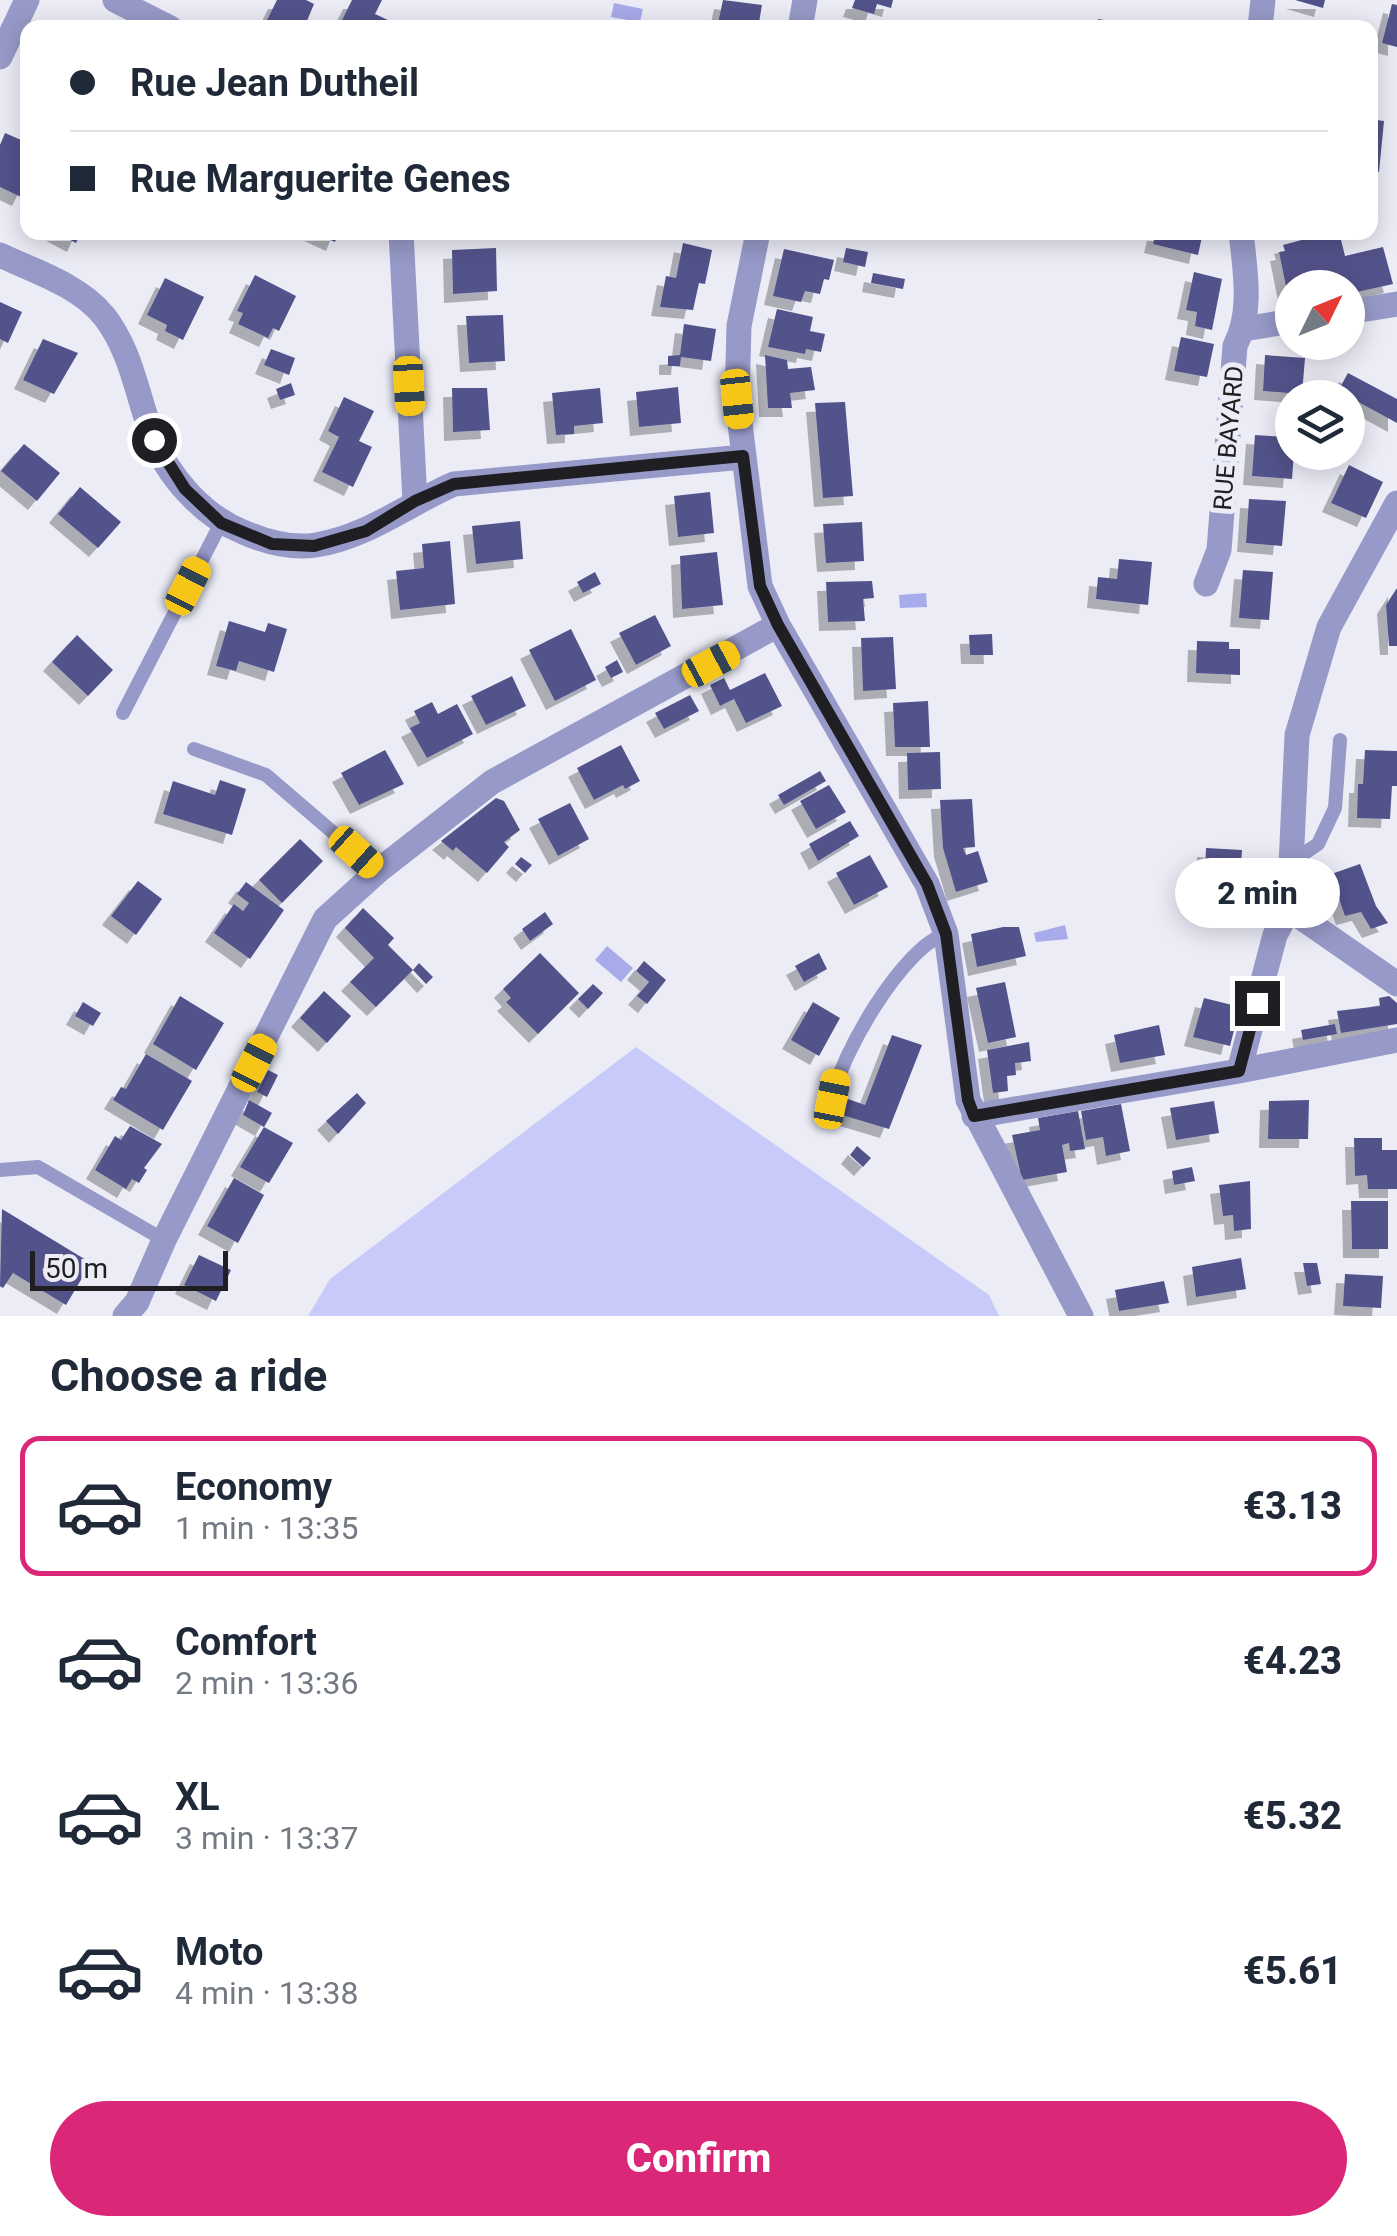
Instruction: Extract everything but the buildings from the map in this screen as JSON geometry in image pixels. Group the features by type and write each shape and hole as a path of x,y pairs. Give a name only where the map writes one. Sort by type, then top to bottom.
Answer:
{"street":[{"path":"0,58 28,0"},
{"path":"114,0 154,20"},
{"path":"401,240 415,501"},
{"path":"756,240 740,326 737,399 760,586 778,625 927,884 946,934 968,1100 1082,1316"},
{"name":"RUE BAYARD","path":"1206,584 1219,550 1236,346 1244,330 1247,295 1242,240"},
{"path":"0,255 73,290 103,314 123,346 154,440 185,489 221,523 272,544 314,546 366,531 415,501 454,484 743,456"},
{"path":"1365,309 1397,304"},
{"path":"1244,330 1275,324"},
{"path":"1239,1071 1275,935 1289,909 1297,735 1329,627 1397,503"},
{"path":"126,1316 137,1302 164,1240 325,920 378,872 492,782 778,625"},
{"path":"1289,909 1397,984"},
{"path":"974,1116 1397,1040"}],"lane":[{"path":"122,713 221,523"},
{"path":"1293,861 1318,844 1335,808 1340,740"},
{"path":"194,749 266,775 378,872"},
{"path":"832,1099 836,1077 881,995 931,938 946,934"},
{"path":"0,1170 38,1167 164,1240"}],"shaded area":[{"path":"614,3 643,9 640,20 611,17"},
{"path":"926,593 927,607 900,608 899,595"},
{"path":"1065,925 1068,939 1036,942 1034,933"},
{"path":"607,946 633,968 621,982 595,960"},
{"path":"636,1047 989,1295 999,1316 308,1316 330,1279"}],"route":[{"path":"154,440 185,489 221,523 272,544 314,546 366,531 415,501 454,484 743,456 760,586 778,625 927,884 946,934 968,1100 974,1116 1239,1071 1257,1003"}]}
